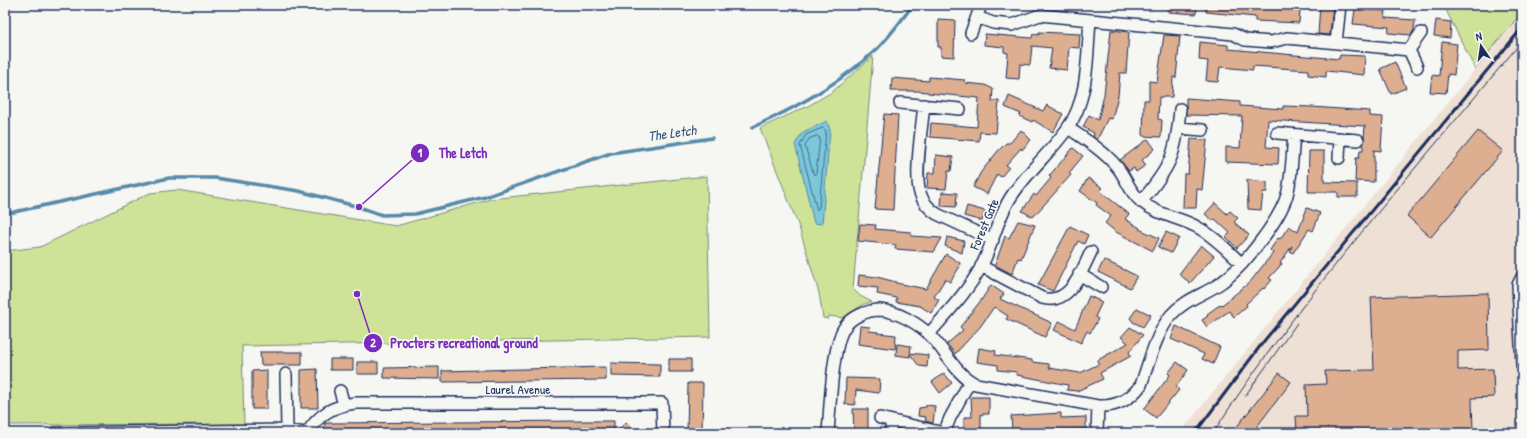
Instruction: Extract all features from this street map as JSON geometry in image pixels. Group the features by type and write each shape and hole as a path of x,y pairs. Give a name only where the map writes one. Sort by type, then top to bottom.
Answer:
{"street":[{"path":"971,33 981,5"},
{"path":"1336,43 1340,5"},
{"path":"977,17 993,23 1012,25 1036,15 1233,34 1245,40 1271,42 1287,38 1409,50"},
{"name":"Forest Gate","path":"929,334 958,300 981,266 1010,197 1041,158 1068,128 1081,98 1090,20"},
{"path":"1409,50 1421,33"},
{"path":"1409,50 1417,67"},
{"path":"900,103 960,109"},
{"path":"924,105 917,179 922,199 930,210 941,217 993,240"},
{"path":"1141,202 1171,162 1178,128 1180,109"},
{"path":"1068,128 1098,148 1118,169 1131,192 1141,202 1159,214 1197,227 1213,237 1242,264"},
{"path":"1178,128 1203,130"},
{"path":"1277,133 1358,140"},
{"path":"828,433 838,343 844,328 849,322 863,313 885,310 903,317 929,334 970,382 1098,406 1117,404 1136,391 1141,385 1162,331 1170,317 1180,307 1222,283 1242,264 1271,226 1283,206 1289,186 1294,135"},
{"path":"1339,158 1340,138"},
{"path":"981,266 1047,299 1057,298 1068,292 1091,252"},
{"path":"1079,274 1101,287"},
{"path":"1522,277 1518,285 1522,365"},
{"path":"286,374 287,430"},
{"path":"880,418 944,433 950,418 970,382"},
{"path":"340,391 344,405"},
{"name":"Laurel Avenue","path":"307,433 314,421 331,409 344,405 363,403 662,403 663,433"},
{"path":"1097,433 1098,406"},
{"path":"890,433 892,421"},
{"path":"61,433 287,430 304,433"}],"shaded area":[{"path":"1522,12 1522,433 1180,433 1445,106"}],"green space":[{"path":"1438,5 1522,5 1522,12 1475,69 1444,6"},
{"path":"873,56 853,289 860,296 872,302 864,304 843,318 829,316 828,319 823,318 819,293 799,227 760,128 808,106 832,92"},
{"path":"707,176 710,337 242,346 244,424 5,425 5,251 40,247 150,193 177,190 396,226 491,199"}],"water":[{"path":"827,121 830,130 822,224 814,223 795,144 803,132"}],"building":[{"path":"1168,5 1197,5 1196,14 1168,12"},
{"path":"1206,5 1249,5 1249,7 1281,9 1282,5 1295,5 1295,10 1300,11 1299,23 1255,21 1255,17 1206,12"},
{"path":"1320,5 1333,5 1330,35 1318,34"},
{"path":"1355,9 1386,11 1385,18 1415,20 1414,30 1411,35 1388,33 1389,27 1353,24"},
{"path":"938,19 955,20 954,57 941,56 941,47 938,47"},
{"path":"1436,20 1451,22 1450,38 1434,36"},
{"path":"1111,30 1129,32 1126,73 1120,73 1118,96 1112,119 1108,118 1097,140 1093,137 1094,133 1083,127 1089,115 1098,120 1104,95"},
{"path":"1039,32 1080,34 1079,48 1069,47 1067,70 1049,68 1052,48 1032,46 1030,65 1020,64 1019,79 1006,78 1008,53 1004,52 1004,47 984,45 985,34 1032,38 1033,34 1039,35"},
{"path":"1164,35 1180,36 1176,78 1173,77 1172,97 1159,97 1158,119 1162,120 1161,137 1143,136 1144,100 1149,100 1149,81 1157,82"},
{"path":"1200,42 1228,45 1228,49 1339,59 1340,55 1365,56 1364,75 1326,71 1326,77 1308,75 1308,70 1253,66 1253,70 1220,67 1218,82 1206,81 1208,61 1199,60"},
{"path":"1442,42 1457,44 1454,75 1448,74 1446,93 1430,92 1432,75 1439,76"},
{"path":"1395,62 1406,88 1391,94 1380,69"},
{"path":"929,77 965,80 965,83 985,85 993,89 992,101 999,101 996,133 980,132 979,141 930,137 931,123 977,127 979,98 917,91 891,91 892,78 929,81"},
{"path":"1009,96 1043,111 1047,105 1063,114 1053,132 1033,120 1032,122 1019,116 1021,114 1005,107"},
{"path":"1186,98 1240,102 1240,106 1283,109 1283,106 1312,107 1370,111 1370,116 1383,117 1381,151 1374,150 1374,182 1355,181 1356,158 1359,158 1360,150 1363,150 1365,126 1268,120 1266,147 1279,148 1278,164 1226,162 1226,147 1240,148 1242,116 1186,115"},
{"path":"884,114 898,115 893,210 875,209"},
{"path":"1021,130 1031,140 1022,150 1021,148 1006,165 1009,167 1001,177 997,174 987,194 973,187 981,172 998,151 1006,143 1010,143"},
{"path":"1478,131 1503,151 1431,237 1407,216"},
{"path":"1148,139 1155,149 1142,160 1146,165 1136,172 1134,168 1129,171 1120,160"},
{"path":"1191,139 1207,140 1202,190 1197,189 1196,208 1183,208 1184,174 1188,174"},
{"path":"1073,148 1083,156 1069,173 1071,175 1033,217 1022,211 1034,194 1036,196 1051,178 1049,176"},
{"path":"1309,151 1324,151 1324,182 1357,183 1357,197 1338,197 1338,192 1308,192"},
{"path":"936,155 953,157 951,171 948,171 946,189 927,188 928,173 935,173"},
{"path":"1088,178 1103,188 1100,191 1129,214 1125,219 1140,228 1139,229 1159,238 1153,251 1116,232 1105,223 1111,216 1096,205 1097,203 1080,191"},
{"path":"1247,180 1267,182 1267,192 1263,192 1261,210 1248,209"},
{"path":"942,192 957,193 956,207 941,206"},
{"path":"1215,203 1227,214 1230,211 1238,218 1234,222 1249,235 1237,248 1226,237 1230,233 1215,219 1213,221 1205,214"},
{"path":"967,206 985,211 982,221 964,216"},
{"path":"1307,208 1320,213 1313,231 1309,229 1293,253 1290,251 1292,246 1280,263 1282,264 1269,278 1272,280 1234,317 1229,311 1207,327 1202,320 1208,316 1207,314 1221,304 1222,305 1250,282 1273,253 1270,250 1289,226 1298,232"},
{"path":"1018,221 1035,225 1021,259 1018,258 1012,274 995,265 1005,236 1009,238"},
{"path":"860,224 876,225 875,229 911,232 911,236 942,238 934,252 895,249 896,245 858,241"},
{"path":"1070,226 1088,235 1084,244 1078,241 1053,291 1038,285"},
{"path":"1166,232 1179,238 1171,253 1158,247"},
{"path":"947,237 964,241 962,253 945,246"},
{"path":"1201,245 1214,256 1190,283 1179,274"},
{"path":"946,254 960,263 959,268 950,282 945,279 934,297 939,300 931,313 920,306 896,302 897,298 877,294 878,288 858,286 859,275 877,277 896,283 926,289"},
{"path":"1104,260 1137,276 1130,288 1098,272"},
{"path":"991,285 1004,294 1000,299 1052,323 1045,337 1006,319 1008,316 994,307 980,327 955,354 947,344 963,330 960,327"},
{"path":"1488,293 1489,350 1458,351 1458,370 1493,369 1494,397 1472,398 1473,433 1297,433 1296,416 1307,416 1306,385 1326,384 1325,371 1374,370 1371,297"},
{"path":"1089,296 1102,302 1095,317 1098,319 1090,333 1087,331 1081,343 1054,330 1059,321 1075,329"},
{"path":"1137,308 1151,315 1143,327 1133,322 1130,318"},
{"path":"860,326 870,327 869,331 878,332 877,333 896,335 895,349 858,344"},
{"path":"1176,326 1220,347 1213,364 1202,359 1204,354 1171,339"},
{"path":"1130,327 1143,335 1129,352 1131,356 1100,373 1103,379 1077,391 1067,390 1068,385 1017,375 1017,372 998,370 998,365 977,362 979,348 996,351 995,355 1032,360 1032,362 1049,364 1049,368 1080,373 1099,364 1098,360 1128,343 1121,337"},
{"path":"897,344 911,346 910,353 928,355 927,367 919,366 910,354 910,357 896,355"},
{"path":"260,352 302,352 302,365 261,365"},
{"path":"330,359 353,359 353,370 330,370"},
{"path":"669,359 691,359 691,372 669,372"},
{"path":"357,362 378,362 378,374 357,374"},
{"path":"1177,362 1188,370 1176,387 1179,390 1156,418 1144,409 1170,375 1168,373"},
{"path":"611,363 660,364 660,377 611,376"},
{"path":"439,367 439,379 384,378 384,368"},
{"path":"606,367 606,380 442,382 442,371"},
{"path":"317,369 318,408 301,408 301,370"},
{"path":"267,370 267,409 252,409 252,371"},
{"path":"944,373 952,383 940,393 932,382"},
{"path":"1279,373 1291,382 1252,433 1232,433"},
{"path":"846,378 880,379 879,393 856,390 855,405 845,404"},
{"path":"688,383 703,383 702,433 687,433"},
{"path":"971,397 989,397 989,414 981,414 981,431 964,431 964,417 972,417"},
{"path":"926,405 935,406 933,423 925,421 926,417 918,416 919,408 926,407"},
{"path":"853,409 868,409 868,433 854,433"},
{"path":"1061,413 1061,418 1086,417 1086,429 1062,430 1062,433 1044,433 1044,430 1012,430 1011,416"},
{"path":"614,421 614,433 323,433 325,423"},
{"path":"626,422 638,433 615,433"}],"waterway":[{"name":"The Letch","path":"753,127 819,93 850,72 883,43 913,5"},
{"name":"The Letch","path":"5,214 169,178 215,178 299,191 359,207 382,215 415,214 485,197 611,153 712,138"}],"tram line":[{"path":"1213,433 1248,381 1322,281 1401,184 1522,41"},
{"path":"1245,396 1297,323"}],"railway":[{"path":"1195,433 1264,341 1522,28"}],"place":[{"name":"The Letch","path":"359,207"},
{"name":"Procters recreational ground","path":"357,294"}]}
